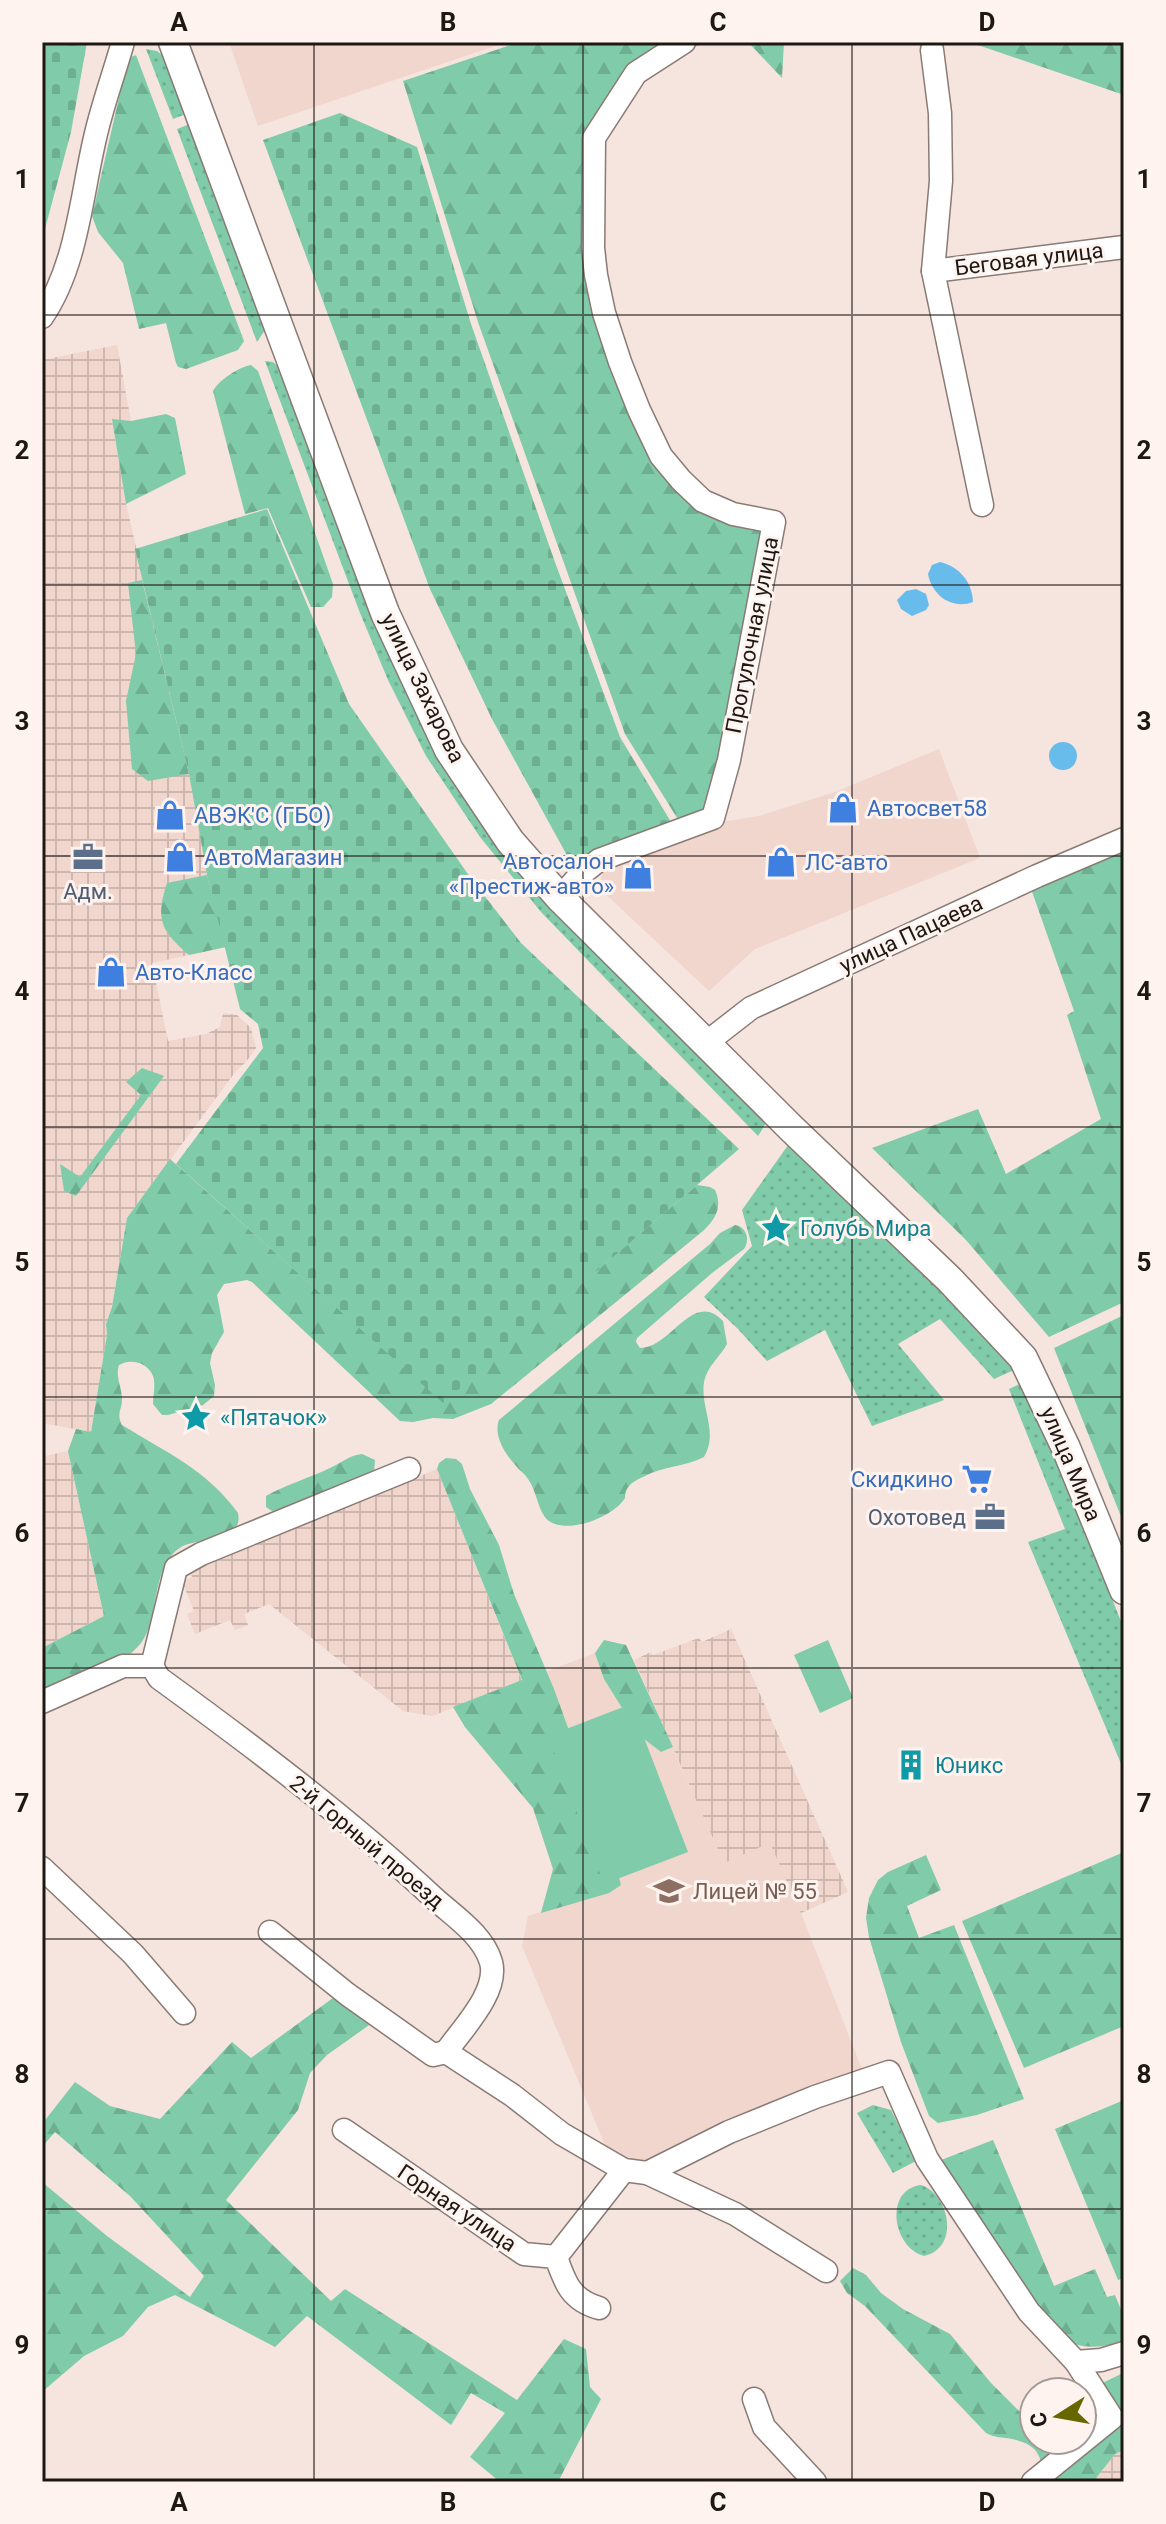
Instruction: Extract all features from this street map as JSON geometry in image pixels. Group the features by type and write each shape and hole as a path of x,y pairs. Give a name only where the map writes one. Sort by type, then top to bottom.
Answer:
{"main road":[{"name":"улица Захарова","path":"173,42 385,613 449,750 510,841 560,898 1010,1342"},
{"name":"улица Мира","path":"1010,1342 1030,1368 1071,1458 1124,1590"}],"street":[{"path":"42,317 55,297 70,253 96,134 123,42"},
{"name":"Прогулочная улица","path":"560,898 579,876 599,860 713,818 729,760 774,522 733,514 703,501 661,456 616,350 596,275 593,248 594,138 636,73 684,42"},
{"path":"932,50 940,113 941,181 933,271 982,505"},
{"name":"Беговая улица","path":"933,271 1124,247"},
{"name":"улица Пацаева","path":"706,1043 751,1008 1124,839"},
{"path":"42,1702 123,1666 152,1666 176,1568 201,1554 409,1469"},
{"name":"2-й Горный проезд","path":"152,1666 159,1678 245,1741 402,1868 480,1940 492,1964 491,1989 446,2052"},
{"path":"42,1868 133,1954 184,2013"},
{"path":"270,1932 347,1994 433,2055 446,2052 512,2095 562,2134 624,2170 647,2173 735,2214 826,2271"},
{"path":"647,2173 729,2132 815,2097 889,2072 927,2159 1029,2312 1076,2362 1112,2418 1033,2482"},
{"name":"Горная улица","path":"344,2130 524,2254 556,2257"},
{"path":"599,2308 582,2303 565,2282 556,2257 624,2170"},
{"path":"1076,2362 1101,2360 1124,2353"},
{"path":"754,2399 764,2427 815,2482"}],"shaded area":[{"path":"229,42 507,42 258,126"},
{"path":"117,345 131,421 112,420 126,504 189,774 207,875 226,947 152,963 168,1041 206,1034 220,1027 223,1013 237,1015 251,1028 256,1048 127,1218 112,1307 106,1324 107,1335 91,1432 42,1423 42,360"},
{"path":"939,749 980,858 755,949 709,991 599,888 605,864 715,823 759,816 835,792"},
{"path":"42,1448 45,1456 68,1451 104,1616 42,1648"},
{"path":"437,1469 522,1681 432,1716 403,1711 269,1604 244,1614 248,1625 235,1630 230,1620 195,1634 187,1614 194,1611 182,1581 192,1577 190,1572"},
{"path":"731,1629 848,1892 801,1913 770,1843 724,1863 634,1660 699,1638 702,1642"},
{"name":"Лицей № 55","path":"595,1653 633,1660 724,1862 770,1842 863,2072 648,2165 610,2157 522,1946 528,1916 541,1912 553,1869 533,1808 465,1727 453,1707"},
{"path":"1124,2450 1124,2482 1093,2482 1115,2454"}],"green space":[{"path":"42,42 87,42 71,132 42,240"},
{"path":"520,42 708,42 629,69 584,146 585,250 656,460 762,527 722,761 704,814 679,821 625,734 478,322 403,81"},
{"path":"748,42 784,42 782,78"},
{"path":"969,42 1124,42 1124,95"},
{"path":"146,49 157,51 164,57 186,114 173,119"},
{"path":"136,55 244,341 238,350 186,369 178,367 176,363 166,323 139,329 123,263 98,232 92,216 128,58"},
{"path":"340,113 417,147 471,324 620,737 674,827 594,857 569,859 492,719 430,589 263,140"},
{"path":"190,124 265,330 257,342 177,129"},
{"path":"265,361 273,362 280,368 438,749 768,1120 758,1136 541,912 480,837 426,756 388,680 360,613"},
{"path":"251,365 258,371 333,584 332,597 323,607 311,607 268,508 245,514 213,391 230,375"},
{"path":"166,414 175,418 186,474 126,504 112,419 131,421"},
{"path":"267,509 349,704 470,877 521,943 739,1149 443,1403 176,1164 263,1048 258,1024 240,1009 207,875 189,774 135,549"},
{"path":"142,580 189,774 148,781 132,769 126,701 136,654 128,583"},
{"path":"1124,845 1124,1302 1049,1337 966,1240 872,1148 978,1109 1006,1174 1101,1119 1067,1015 1074,1011 1030,886"},
{"path":"207,875 226,947 189,955 172,939 163,924 163,895 167,883"},
{"path":"142,1068 164,1076 76,1196 64,1191 60,1164 80,1177 141,1095 126,1082"},
{"path":"791,1141 1021,1367 994,1379 940,1319 898,1344 944,1400 872,1426 825,1330 767,1361 704,1297 752,1246 742,1210"},
{"path":"170,1159 443,1402 697,1185 715,1190 718,1208 703,1231 491,1404 453,1419 400,1421 252,1282 224,1284 217,1295 224,1332 210,1363 214,1396 203,1405 162,1415 153,1404 151,1371 138,1363 123,1363 118,1369 122,1399 119,1418 122,1425 185,1463 213,1485 238,1513 238,1523 227,1534 181,1547 171,1556 164,1567 147,1633 132,1652 95,1673 42,1694 42,1648 104,1616 68,1451 76,1429 91,1432 107,1335 106,1324 112,1307 127,1218"},
{"path":"735,1225 746,1234 744,1249 712,1273 636,1342 640,1348 651,1346 692,1315 702,1312 712,1313 723,1321 727,1344 704,1382 710,1438 704,1457 637,1480 627,1488 622,1502 608,1514 577,1525 557,1525 549,1521 528,1479 500,1442 499,1420 720,1233"},
{"path":"1124,1315 1124,1524 1054,1348"},
{"path":"1026,1381 1124,1629 1122,1766 1028,1542 1065,1529 1009,1389"},
{"path":"362,1454 375,1460 374,1472 289,1508 272,1511 266,1507 266,1496"},
{"path":"446,1458 456,1459 462,1464 470,1489 499,1545 514,1594 554,1689 611,1847 621,1885 609,1893 541,1913 553,1869 533,1808 465,1727 453,1707 522,1680 437,1469"},
{"path":"604,1640 626,1645 673,1747 661,1752 639,1735 604,1679 595,1653"},
{"path":"828,1640 853,1698 820,1713 794,1655"},
{"path":"631,1704 688,1852 604,1884 548,1736"},
{"path":"1124,1852 1124,2026 1024,2068 962,1921"},
{"path":"926,1855 941,1890 907,1906 919,1938 954,1925 1024,2099 977,2115 938,2123 929,2116 901,2042 866,1918 869,1898 878,1880 888,1872"},
{"path":"337,1995 372,2023 327,2055 310,2073 298,2110 226,2200 331,2301 345,2289 517,2400 564,2339 586,2349 590,2387 601,2399 558,2482 500,2482 470,2457 505,2413 471,2393 451,2425 307,2316 275,2347 175,2295 148,2307 123,2336 84,2356 42,2392 42,2182 107,2236 190,2297 204,2276 130,2196 55,2132 42,2147 42,2124 75,2082 110,2106 160,2119 232,2042 251,2058"},
{"path":"1124,2100 1124,2278 1118,2280 1055,2129"},
{"path":"873,2105 891,2110 916,2161 893,2173 857,2113"},
{"path":"993,2140 1054,2286 1095,2269 1107,2297 1115,2295 1124,2317 1124,2340 1091,2347 1060,2337 936,2162"},
{"path":"921,2185 939,2199 947,2221 943,2243 924,2256 913,2251 905,2242 897,2219 901,2197 909,2189"},
{"path":"853,2268 866,2275 881,2293 903,2309 950,2334 1018,2410 1018,2440 986,2433 865,2306 847,2293 840,2281"},
{"path":"1123,2373 1124,2450 1115,2454 1093,2482 1040,2482 1039,2456 1098,2456 1098,2385"}],"water":[{"path":"940,562 964,576 973,602 957,604 938,594 928,574 932,565"},
{"path":"916,589 926,594 929,605 926,610 912,616 901,609 897,600 906,591"},
{"path":"1063,742 1073,746 1077,756 1073,766 1063,770 1053,766 1049,756 1053,746"}],"place":[{"name":"Автосвет58","path":"843,808"},
{"name":"АВЭК'С (ГБО)","path":"170,815"},
{"name":"Адм.","path":"88,857"},
{"name":"АвтоМагазин","path":"180,857"},
{"name":"ЛС-авто","path":"781,862"},
{"name":"Автосалон «Престиж-авто»","path":"638,874"},
{"name":"Авто-Класс","path":"111,972"},
{"name":"Голубь Мира","path":"776,1228"},
{"name":"«Пятачок»","path":"196,1417"},
{"name":"Скидкино","path":"977,1479"},
{"name":"Охотовед","path":"990,1517"},
{"name":"Юникс","path":"911,1765"},
{"name":"Лицей № 55","path":"669,1891"}]}
